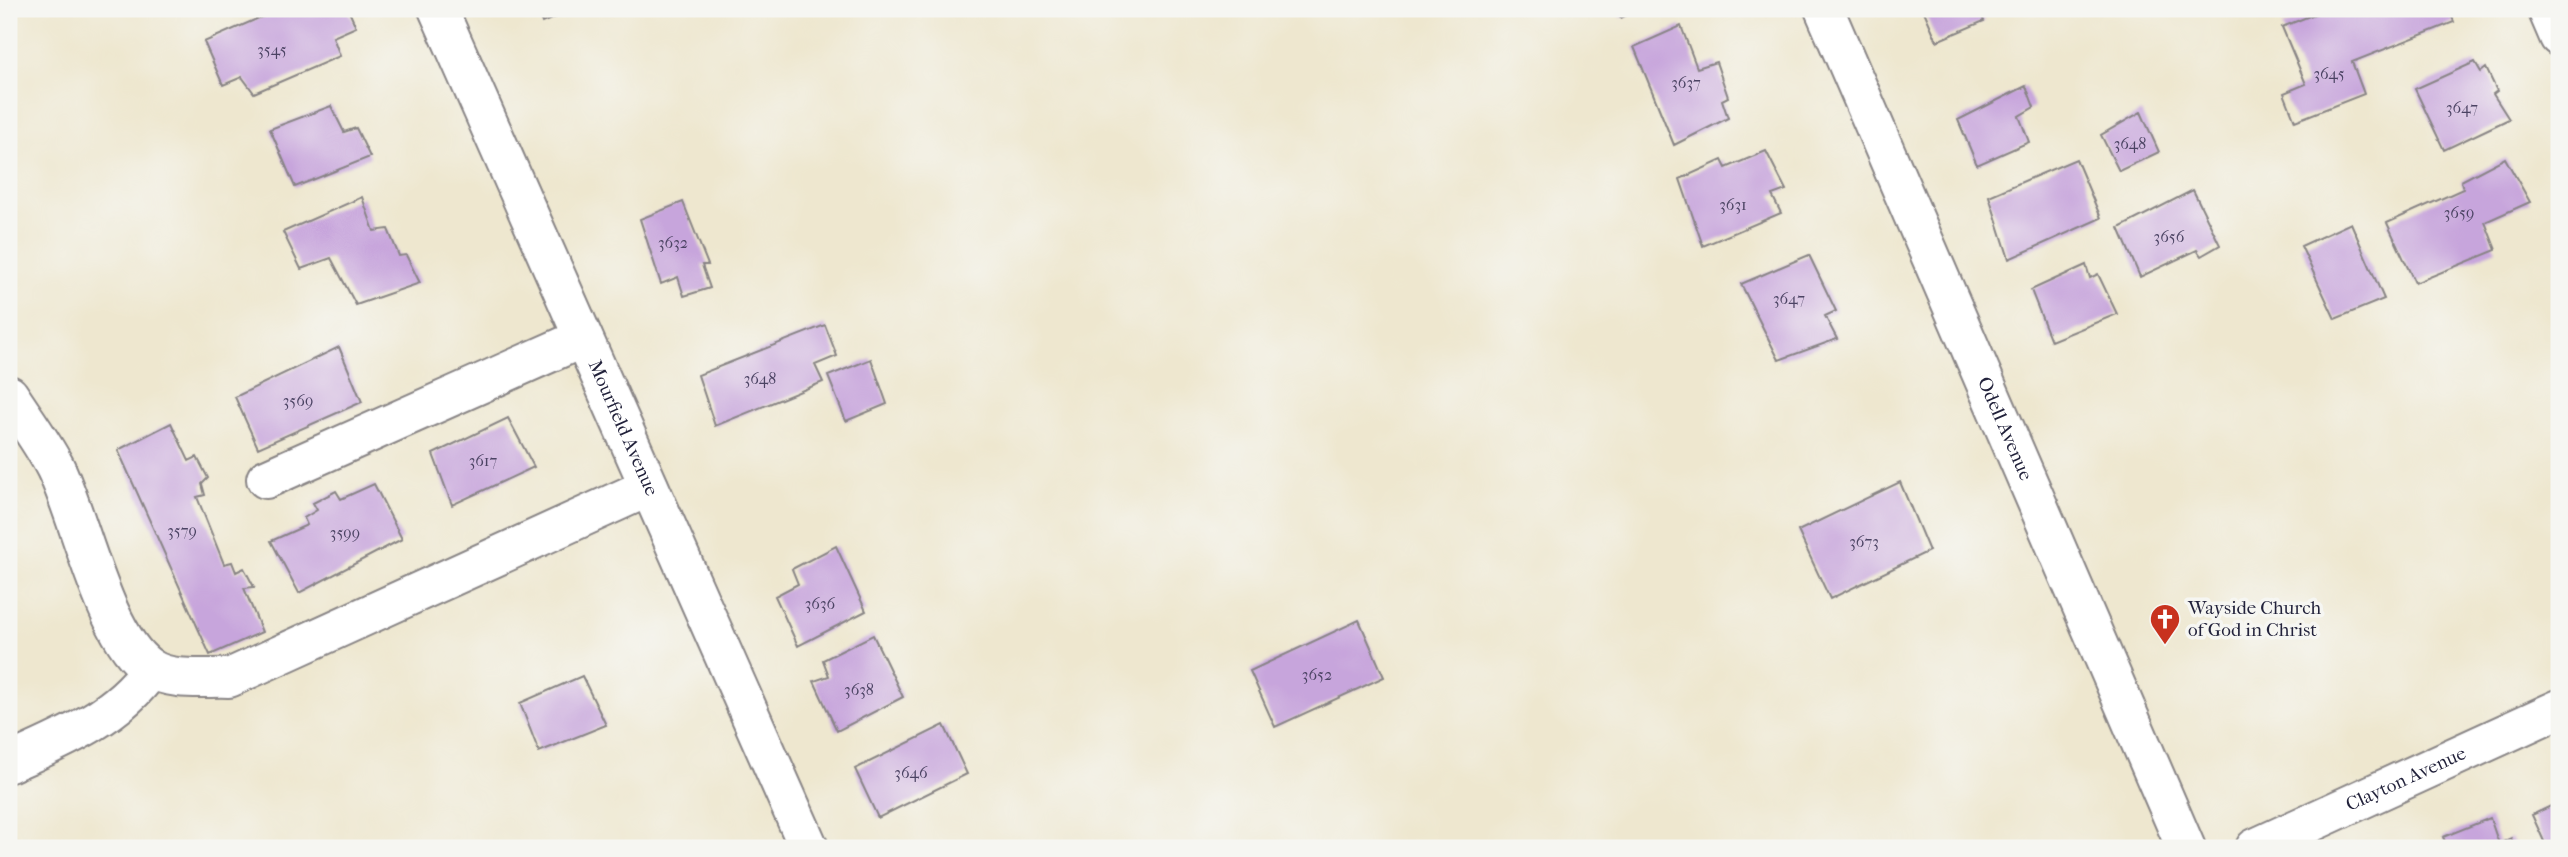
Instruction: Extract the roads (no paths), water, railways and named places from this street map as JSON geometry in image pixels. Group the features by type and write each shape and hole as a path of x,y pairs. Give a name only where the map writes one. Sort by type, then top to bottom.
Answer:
{"street":[{"name":"Mourfield Avenue","path":"438,9 809,848"},
{"name":"Odell Avenue","path":"1824,9 2186,848"},
{"path":"2547,9 2559,37"},
{"path":"266,479 583,338"},
{"path":"9,394 55,467 108,609 135,653 151,669 174,676 229,678 649,487"},
{"path":"9,763 101,717 125,701 151,669"},
{"name":"Clayton Avenue","path":"2255,848 2559,709"}],"place":[{"name":"Wayside Church of God in Christ","path":"2165,646"}]}
